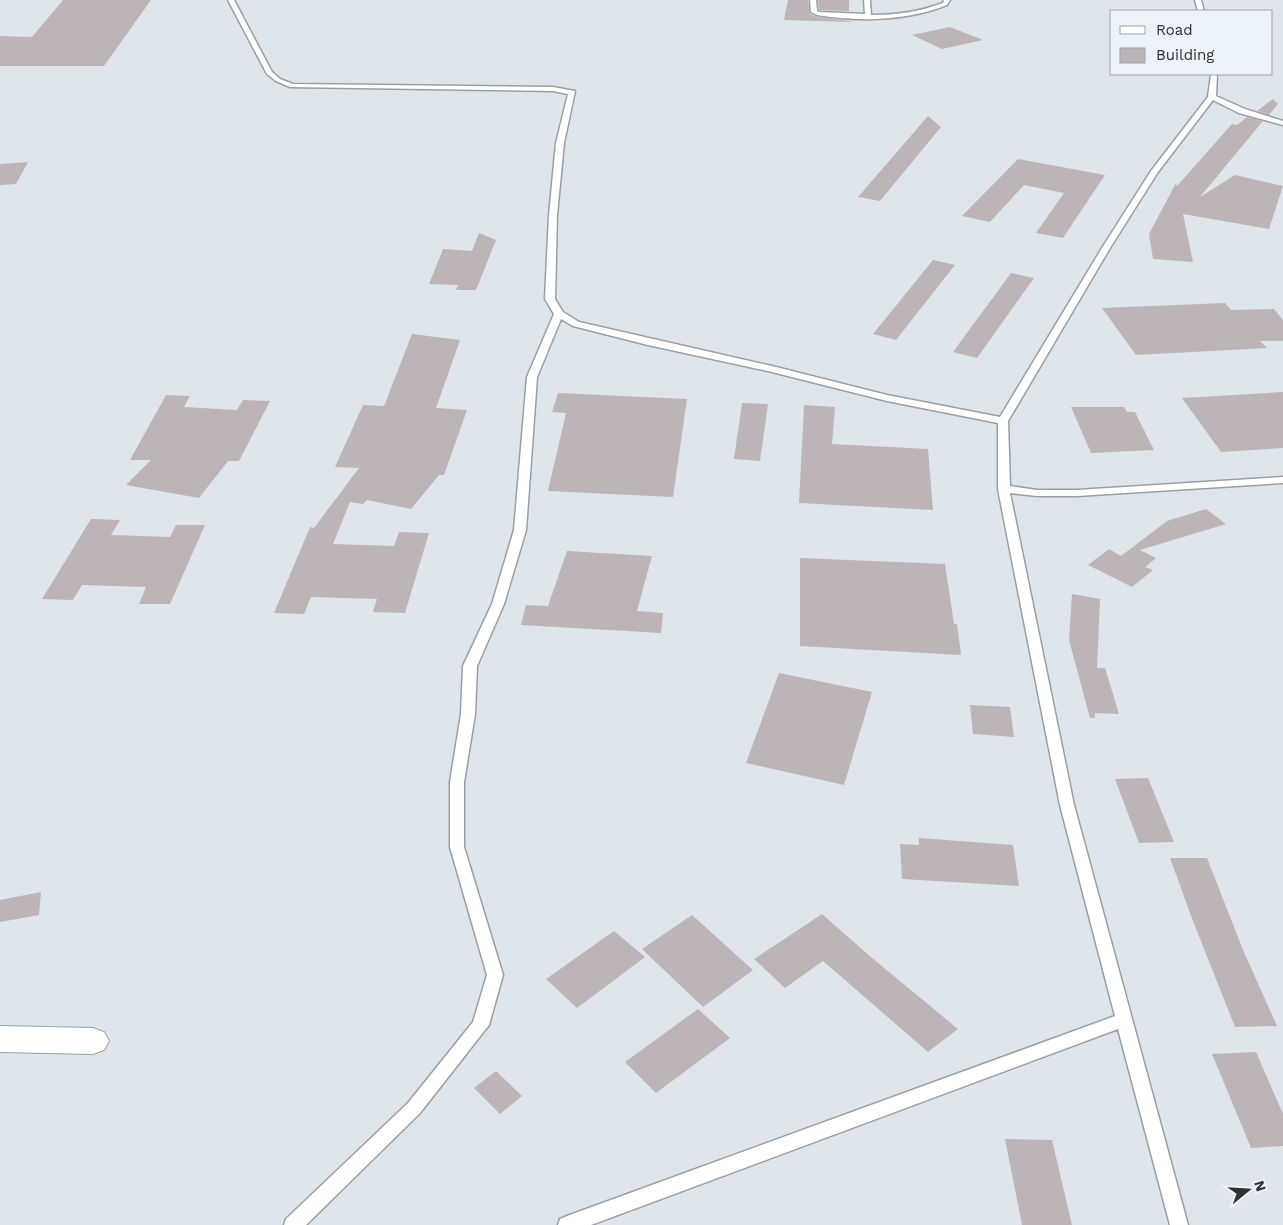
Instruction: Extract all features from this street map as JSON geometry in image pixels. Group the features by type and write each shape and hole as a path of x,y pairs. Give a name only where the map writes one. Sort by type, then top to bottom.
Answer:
{"street":[{"path":"0,1039 93,1041"}],"lane":[{"path":"231,0 268,73 292,86 536,89 566,90 572,93 560,143 550,299 559,314 576,324 772,369 886,398 1003,421"},
{"path":"814,0 814,12 819,14 868,16 907,15 934,10 945,4 947,0"},
{"path":"867,0 868,16"},
{"path":"1179,1225 1122,1020 1067,805 1004,489 1003,421 1106,248 1155,171 1212,97 1214,75"},
{"path":"1212,97 1242,111 1283,123"},
{"path":"293,1225 414,1108 481,1025 495,975 457,847 457,782 468,714 470,666 498,604 520,530 522,475 532,377 559,314"},
{"path":"1004,489 1037,493 1077,493 1283,480"},
{"path":"567,1225 1122,1020"}],"building":[{"path":"63,0 151,0 104,66 0,66 0,36 32,37"},
{"path":"788,0 808,0 810,14 817,17 850,22 784,20"},
{"path":"818,0 849,0 849,11 819,10"},
{"path":"950,27 983,40 942,49 912,35"},
{"path":"1273,99 1278,104 1269,115 1257,111"},
{"path":"928,116 941,127 880,201 858,197"},
{"path":"1247,117 1263,121 1200,197 1235,175 1283,186 1269,229 1183,214 1193,262 1153,259 1149,234 1176,183 1177,186 1232,124 1237,125"},
{"path":"1018,159 1105,175 1063,238 1036,233 1064,193 1024,185 990,222 962,216"},
{"path":"28,162 16,184 0,185 0,164"},
{"path":"479,233 496,240 476,290 456,290 458,285 429,284 443,249 472,251"},
{"path":"933,260 955,265 896,340 873,334"},
{"path":"1011,273 1034,278 977,358 953,352"},
{"path":"1225,303 1231,310 1274,309 1283,320 1283,341 1260,341 1267,348 1136,355 1102,308"},
{"path":"412,334 460,340 436,408 467,410 444,475 439,475 411,509 367,500 363,504 350,502 333,544 394,546 399,532 429,533 405,613 373,612 377,599 311,597 304,614 274,613 310,527 314,528 359,468 335,467 363,405 384,406"},
{"path":"1283,392 1283,448 1221,452 1182,398"},
{"path":"558,393 687,399 673,497 548,491 566,413 552,412"},
{"path":"166,395 190,396 184,407 237,410 243,400 270,401 239,461 228,461 199,498 126,485 151,460 130,460"},
{"path":"742,403 768,404 760,461 734,459"},
{"path":"804,405 835,407 832,444 928,449 933,510 799,503"},
{"path":"1071,407 1124,407 1127,412 1135,412 1154,450 1091,453"},
{"path":"1206,509 1226,524 1140,550 1156,558 1145,567 1153,570 1132,587 1088,565 1109,549 1121,556 1167,521"},
{"path":"91,519 120,520 111,535 170,537 176,525 205,525 170,604 139,604 146,587 82,585 73,600 42,599"},
{"path":"567,551 652,556 637,611 663,613 661,633 521,625 526,605 548,606"},
{"path":"800,558 945,564 954,624 957,624 961,655 800,646"},
{"path":"1072,594 1100,599 1097,668 1105,668 1119,714 1095,713 1095,718 1090,718 1069,640"},
{"path":"779,673 872,692 844,785 746,763"},
{"path":"970,705 1010,707 1014,737 973,734"},
{"path":"1148,778 1174,842 1139,843 1115,779"},
{"path":"919,838 1013,845 1019,886 902,879 900,844 919,845"},
{"path":"1170,858 1207,858 1243,950 1277,1026 1235,1027"},
{"path":"41,892 39,915 0,922 0,900"},
{"path":"822,914 958,1029 928,1052 823,961 785,988 754,959"},
{"path":"692,915 753,970 703,1007 642,949"},
{"path":"614,931 645,957 577,1008 546,979"},
{"path":"698,1009 730,1038 656,1093 625,1062"},
{"path":"1256,1052 1283,1114 1283,1146 1251,1148 1212,1054"},
{"path":"496,1071 522,1096 500,1114 474,1088"},
{"path":"1005,1139 1052,1140 1072,1225 1022,1225"}]}
